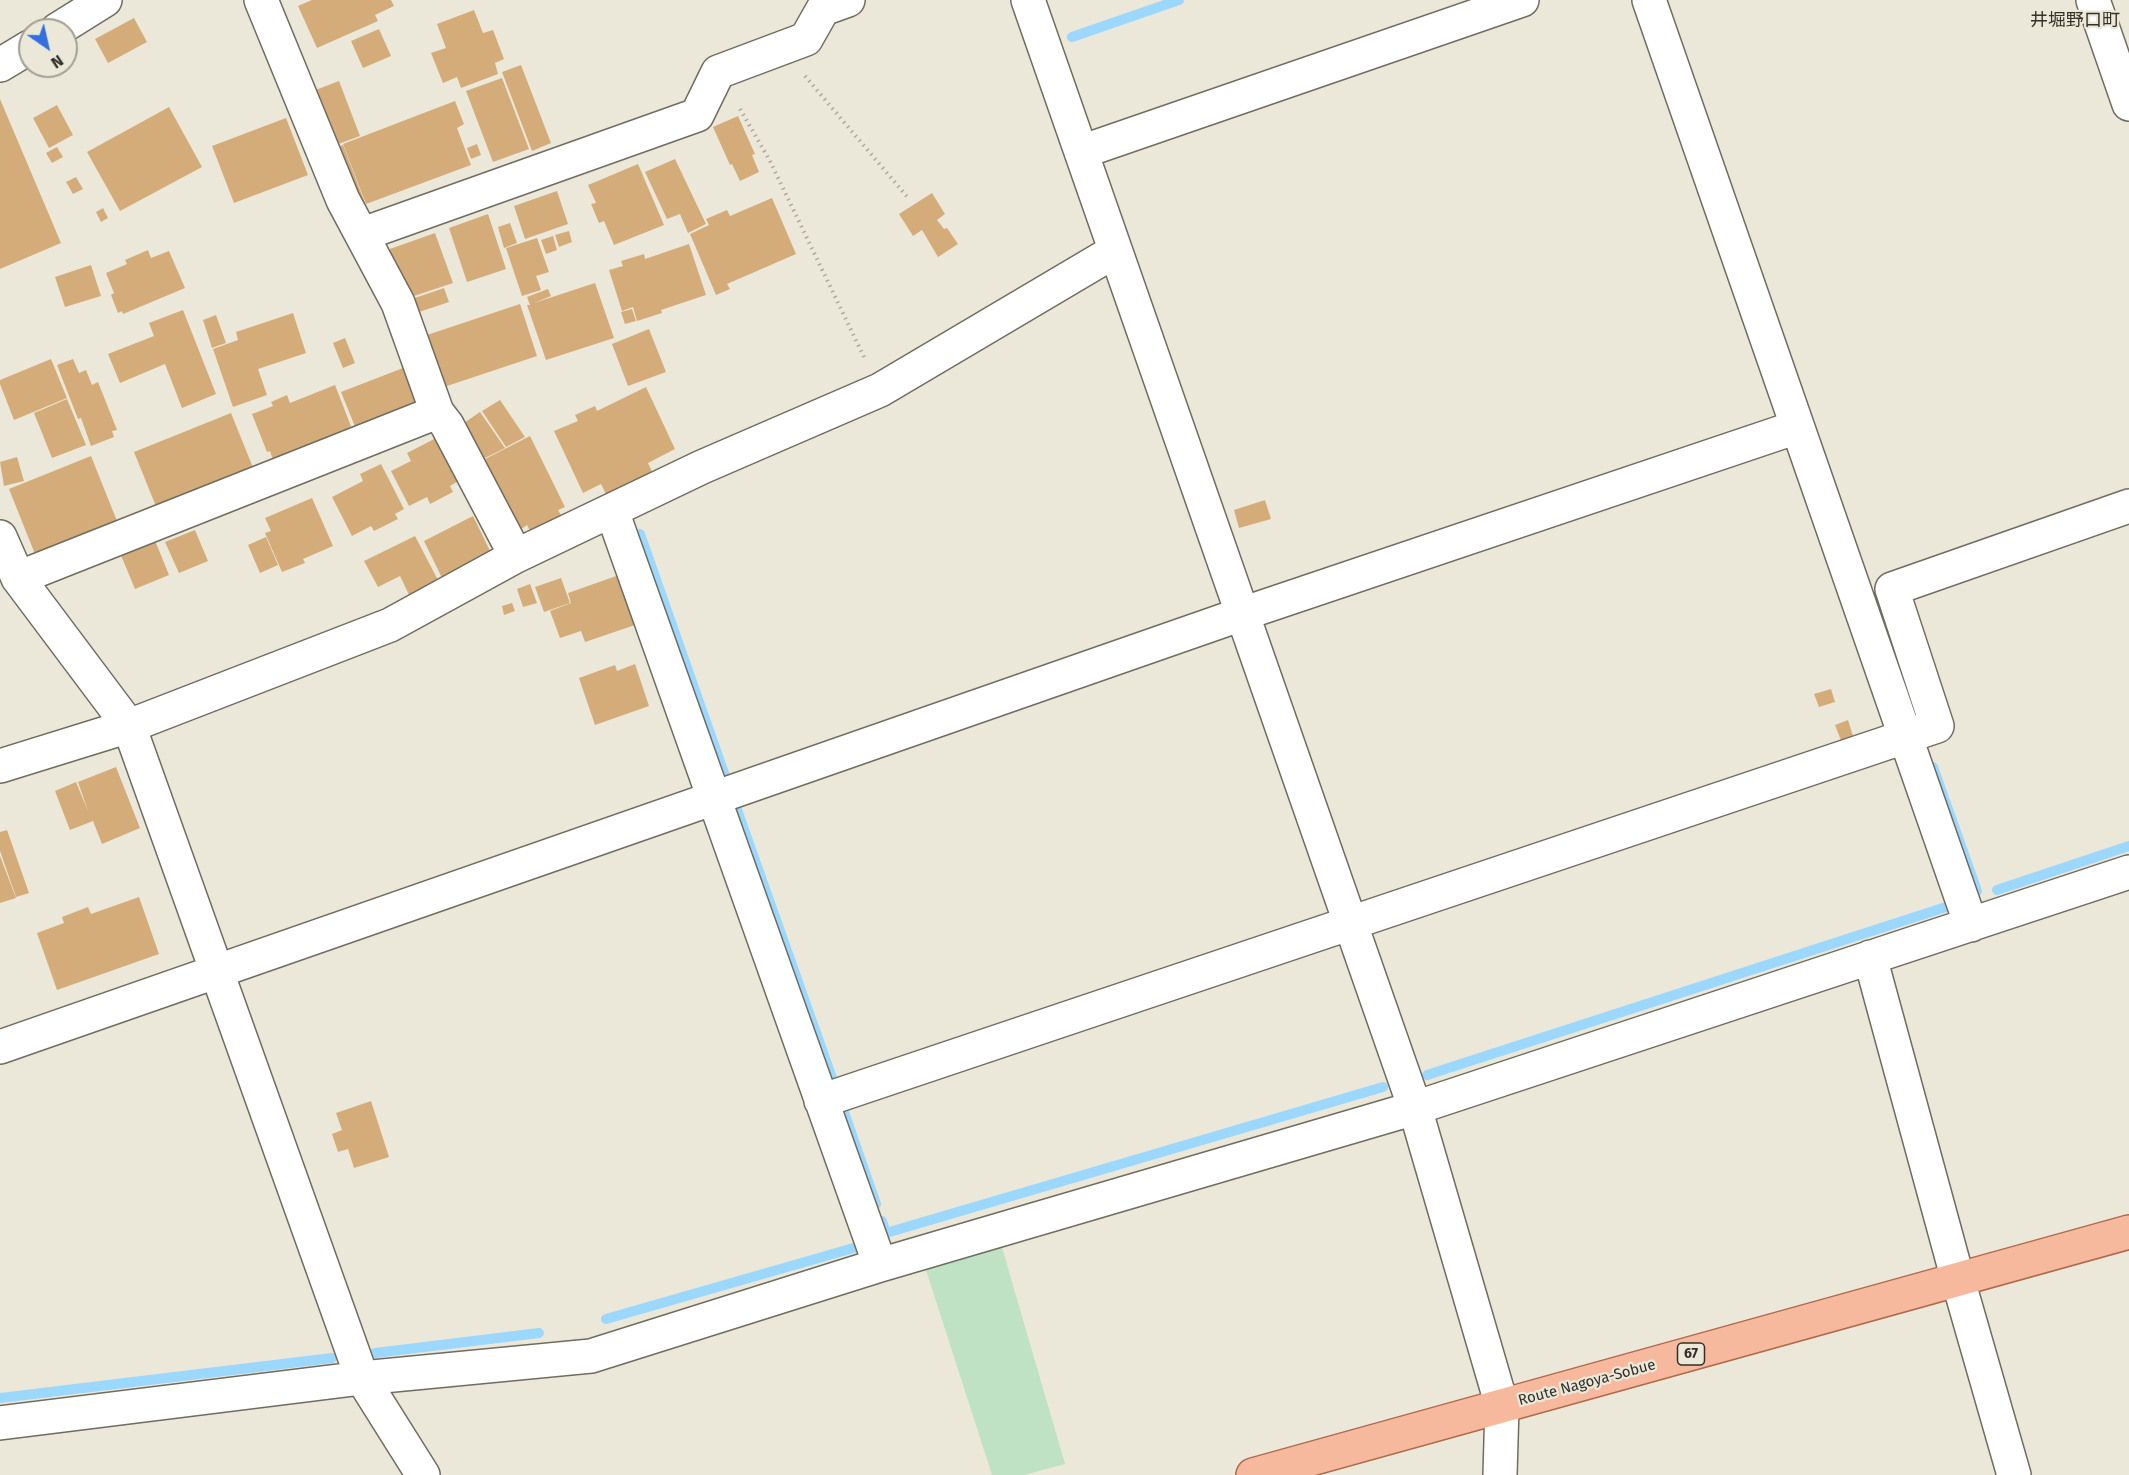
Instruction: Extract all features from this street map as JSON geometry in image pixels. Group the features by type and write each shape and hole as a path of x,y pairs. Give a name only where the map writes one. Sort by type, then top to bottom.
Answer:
{"main road":[{"name":"Route Nagoya-Sobue","path":"1253,1475 2129,1232"}],"street":[{"path":"76,18 105,0"},
{"path":"261,0 343,200 398,303 437,412 447,425 516,556"},
{"path":"363,234 697,115 718,72 806,39 823,9 848,0"},
{"path":"1028,0 1415,1108 1502,1406 1500,1475"},
{"path":"1081,152 1522,0"},
{"path":"1648,0 1971,925"},
{"path":"2093,0 2129,104"},
{"path":"0,65 18,54"},
{"path":"0,766 129,726 390,625 516,556 702,467 880,390 1115,252"},
{"path":"18,578 437,412"},
{"path":"0,1047 1242,614 1797,427"},
{"path":"822,1101 1937,726 1892,589 2129,506"},
{"path":"612,511 880,1265"},
{"path":"0,537 18,578 129,726 362,1378 423,1475"},
{"path":"0,1423 362,1378 591,1356 880,1265 1415,1108 2129,872"},
{"path":"1870,957 2014,1475"}],"path":[{"path":"802,73 909,199"},
{"path":"697,115 735,99 770,161 880,390"}],"green space":[{"path":"1001,1244 1065,1464 1024,1475 992,1475 925,1267"}],"building":[{"path":"312,0 391,0 394,6 375,15 378,21 317,48 298,6"},
{"path":"474,10 483,33 493,30 504,59 495,63 498,74 461,88 457,77 443,83 431,53 446,48 437,24"},
{"path":"134,18 147,42 108,63 95,39"},
{"path":"379,29 391,56 363,68 351,41"},
{"path":"521,65 551,143 532,151 502,72"},
{"path":"502,78 529,149 493,162 466,91"},
{"path":"339,81 360,136 333,146 313,91"},
{"path":"0,99 61,243 0,269"},
{"path":"455,101 464,124 457,128 471,165 366,204 343,144"},
{"path":"57,105 73,135 49,148 33,118"},
{"path":"169,107 202,167 120,211 87,152"},
{"path":"738,116 755,154 752,155 759,172 740,181 713,127"},
{"path":"286,118 308,175 234,203 212,146"},
{"path":"477,144 481,155 471,159 467,148"},
{"path":"343,145 365,203 356,206 334,148"},
{"path":"57,147 63,157 52,163 46,153"},
{"path":"675,159 706,224 688,233 680,214 667,219 645,172"},
{"path":"638,164 664,225 614,245 604,221 599,223 591,204 596,203 588,185"},
{"path":"76,177 83,189 73,194 66,182"},
{"path":"557,191 568,224 525,239 514,206"},
{"path":"932,193 945,214 937,220 944,229 947,228 958,244 938,257 922,230 913,236 899,214"},
{"path":"772,198 796,254 727,284 730,289 716,295 690,234 709,225 706,219 727,210 730,216"},
{"path":"103,208 108,218 101,222 96,212"},
{"path":"488,214 506,269 467,282 449,228"},
{"path":"510,223 517,243 504,248 498,227"},
{"path":"569,231 572,242 559,247 555,235"},
{"path":"435,233 453,283 408,298 387,250"},
{"path":"553,236 557,250 546,254 541,240"},
{"path":"537,238 549,272 536,276 541,290 522,296 506,248"},
{"path":"689,244 706,295 661,310 662,313 637,321 633,307 622,311 609,270 623,266 621,261 644,254 645,259"},
{"path":"148,250 151,258 169,251 185,288 123,314 122,311 118,313 111,295 114,293 106,273 127,264 125,260"},
{"path":"91,265 101,296 65,307 55,277"},
{"path":"595,283 614,338 546,360 527,305 530,305 527,297 548,289 551,296 534,303"},
{"path":"444,288 449,302 413,314 409,300"},
{"path":"520,304 537,356 441,388 424,336"},
{"path":"632,309 636,321 625,324 621,312"},
{"path":"183,310 216,394 182,408 165,364 120,383 108,354 154,336 149,323"},
{"path":"293,313 306,353 258,369 267,395 233,407 213,349 238,340 236,332"},
{"path":"216,315 226,343 212,348 203,320"},
{"path":"649,329 666,372 628,386 612,344"},
{"path":"345,338 355,363 343,368 333,343"},
{"path":"51,359 67,398 14,420 0,380"},
{"path":"73,359 79,373 86,370 92,385 98,382 117,430 112,431 114,437 91,446 57,365"},
{"path":"403,368 417,405 356,429 341,392"},
{"path":"335,385 354,434 273,460 270,451 267,452 252,414 273,406 271,402 287,395 290,403"},
{"path":"646,387 675,449 648,463 653,474 607,496 601,484 583,493 554,431 578,421 575,415 595,406 597,411"},
{"path":"67,399 86,445 52,458 34,413"},
{"path":"500,400 525,437 506,447 482,411"},
{"path":"480,412 505,448 483,459 461,425"},
{"path":"231,413 254,470 157,509 134,452"},
{"path":"530,436 565,507 558,510 561,515 530,531 527,525 520,530 485,459"},
{"path":"438,437 460,480 450,486 453,492 430,504 427,497 409,506 391,471 411,461 407,453"},
{"path":"91,456 117,521 110,524 112,530 101,534 98,528 35,554 9,489"},
{"path":"17,457 24,481 4,486 0,462"},
{"path":"381,464 404,509 395,514 398,519 374,531 371,526 352,536 332,497 363,481 360,474"},
{"path":"312,498 333,546 303,559 305,563 282,572 265,533 271,531 265,518"},
{"path":"1265,500 1271,519 1239,528 1234,510"},
{"path":"473,516 492,555 443,580 424,541"},
{"path":"195,530 208,561 179,573 165,542"},
{"path":"415,536 440,584 411,599 400,576 378,587 364,561"},
{"path":"266,537 278,565 260,573 248,545"},
{"path":"154,538 169,575 135,589 120,553"},
{"path":"619,575 635,625 585,642 581,631 560,638 550,611 571,603 568,593"},
{"path":"561,578 570,603 544,612 535,587"},
{"path":"530,584 537,603 523,607 517,589"},
{"path":"512,603 515,611 504,615 502,606"},
{"path":"635,664 649,706 595,725 579,678 615,665 617,671"},
{"path":"1831,689 1835,702 1819,707 1814,694"},
{"path":"1848,720 1854,739 1842,743 1835,725"},
{"path":"116,767 140,828 102,844 93,821 70,830 55,791 76,782 88,811 78,782"},
{"path":"7,830 29,893 16,897 0,851 0,832"},
{"path":"0,856 16,898 0,903"},
{"path":"139,897 159,954 57,990 37,933 64,923 62,917 88,907 91,914"},
{"path":"371,1101 389,1157 354,1168 348,1149 338,1152 332,1134 342,1130 336,1113"}],"waterway":[{"path":"1072,37 1179,0"},
{"path":"640,534 725,776"},
{"path":"1933,767 1977,891"},
{"path":"736,807 832,1078"},
{"path":"1997,890 2129,846"},
{"path":"1427,1075 1949,906"},
{"path":"882,1221 886,1233 1383,1087"},
{"path":"844,1112 876,1204"},
{"path":"606,1319 857,1247"},
{"path":"375,1353 539,1333"},
{"path":"0,1398 332,1358"}],"district":[{"name":"井堀野口町","path":"2075,21"}]}
